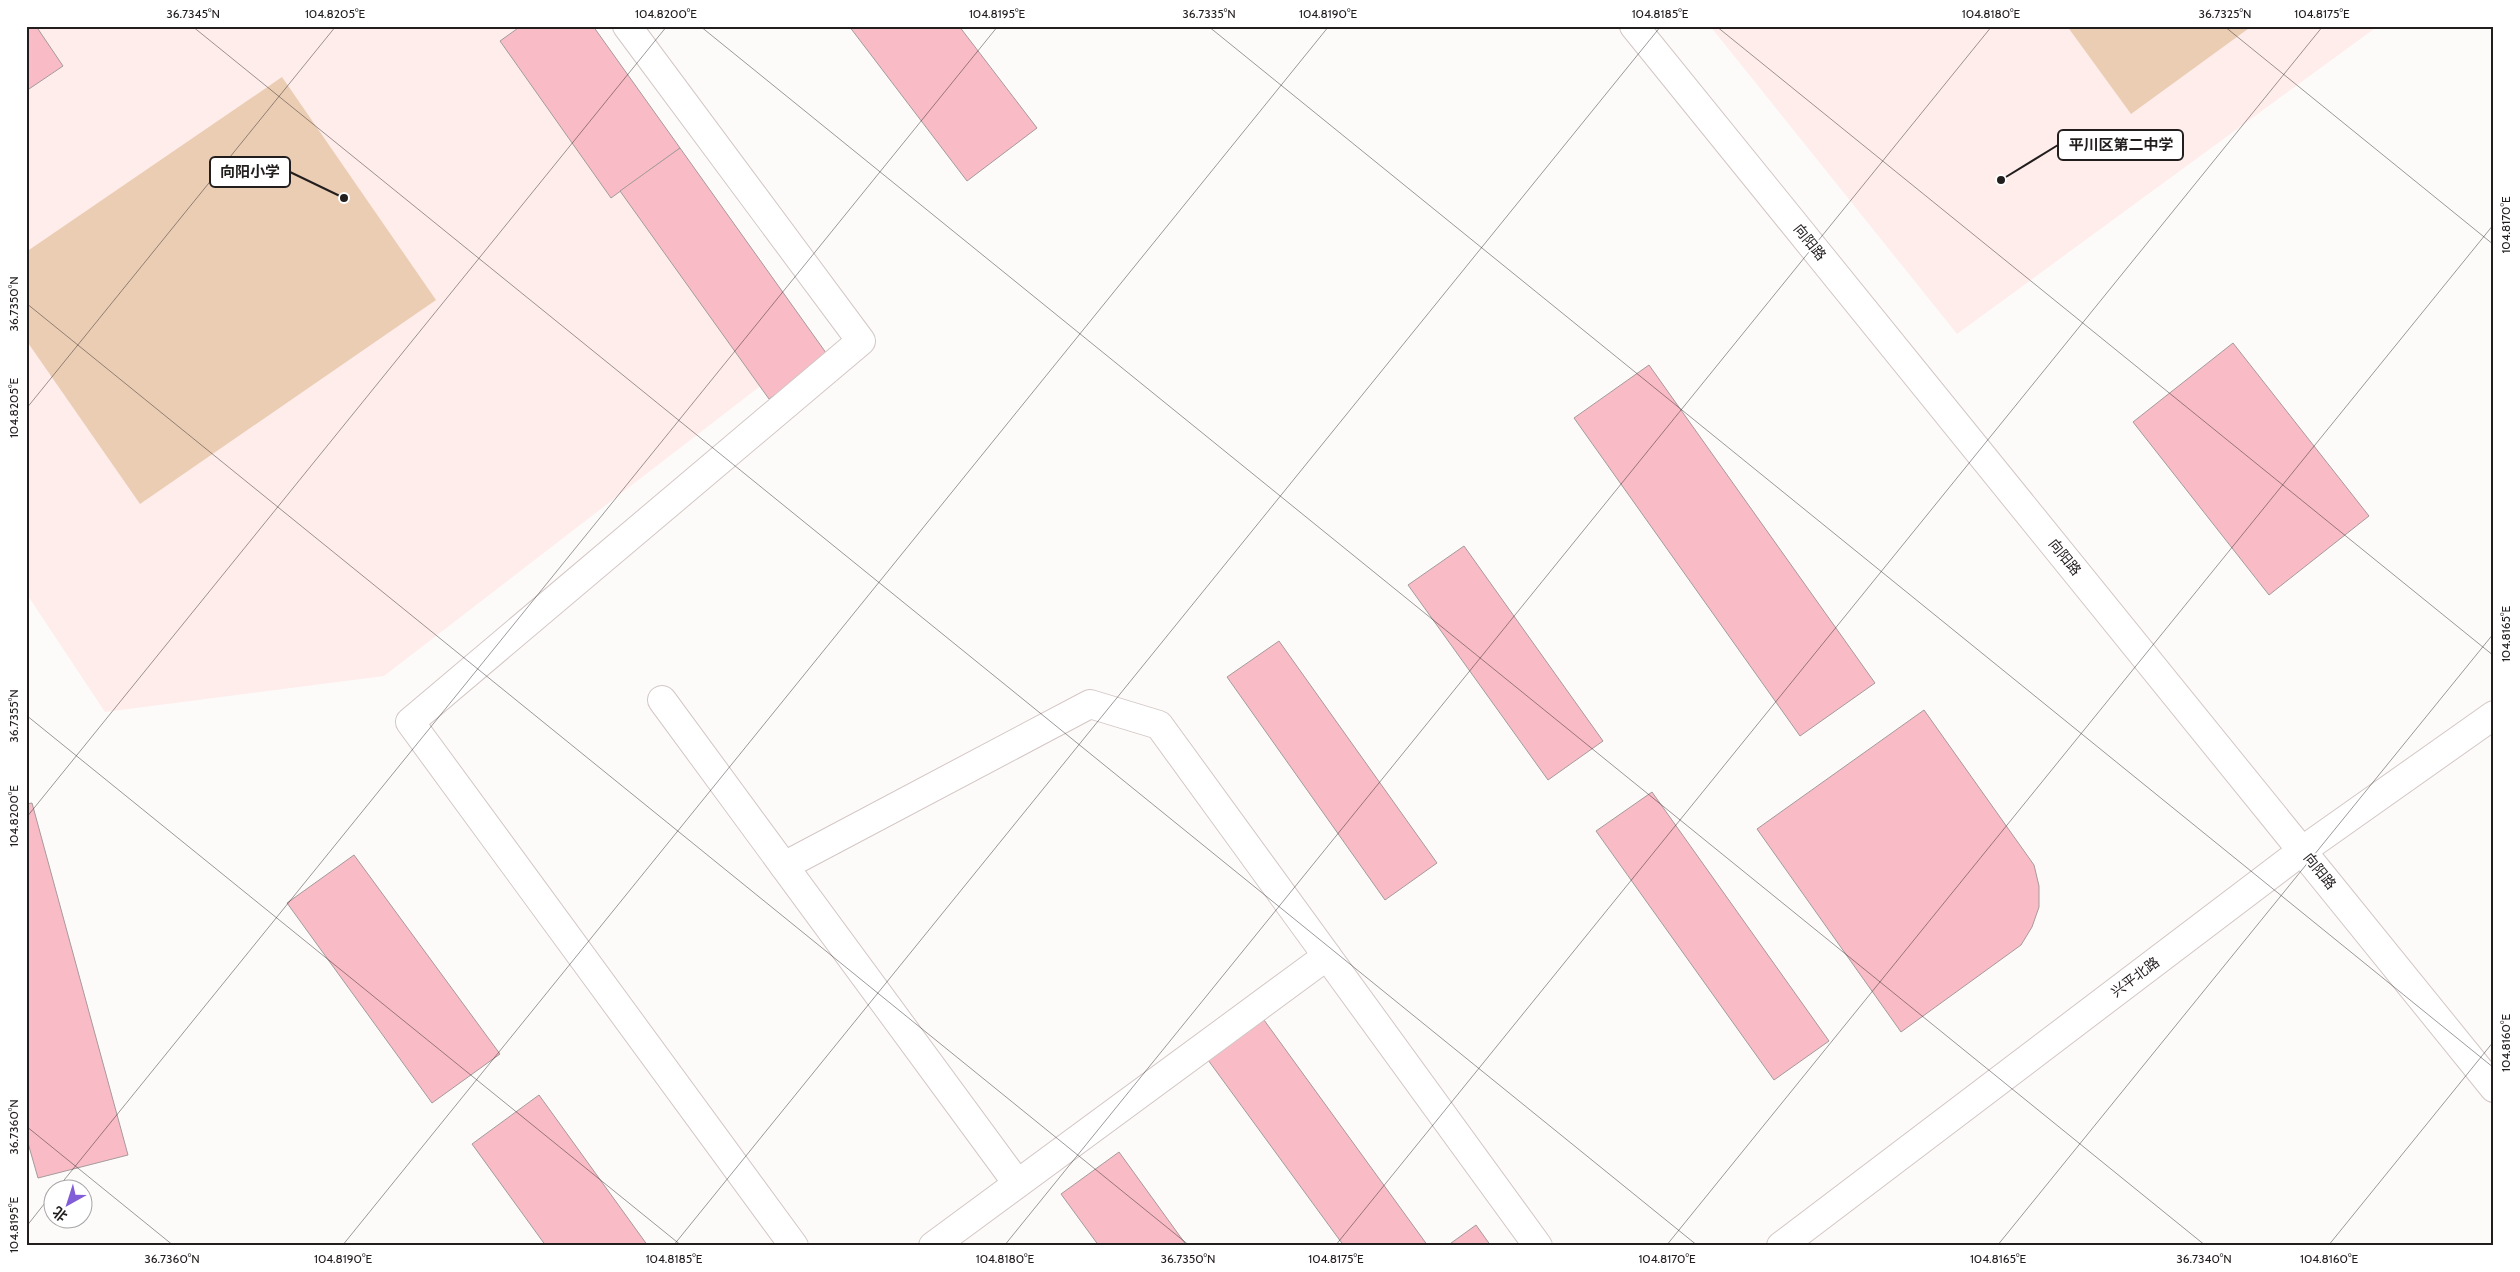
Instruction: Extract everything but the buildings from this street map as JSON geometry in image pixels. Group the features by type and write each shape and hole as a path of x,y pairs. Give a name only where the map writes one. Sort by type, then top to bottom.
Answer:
{"street":[{"path":"627,26 861,341 410,722 794,1246"},
{"name":"向阳路","path":"1634,26 2494,1088"},
{"path":"662,700 1017,1184"},
{"path":"784,866 1090,704 1159,725 1538,1246"},
{"name":"兴平北路","path":"1781,1246 2303,850 2494,715"},
{"path":"933,1246 1327,956"}],"shaded area":[{"path":"26,26 543,26 780,371 384,676 105,712 26,593"},
{"path":"1710,26 2378,26 1957,334"},
{"path":"2067,26 2252,26 2131,114"},
{"path":"282,77 436,300 140,504 26,340 26,252"}],"place":[{"name":"平川区第二中学","path":"2001,180"},
{"name":"向阳小学","path":"344,198"}]}
